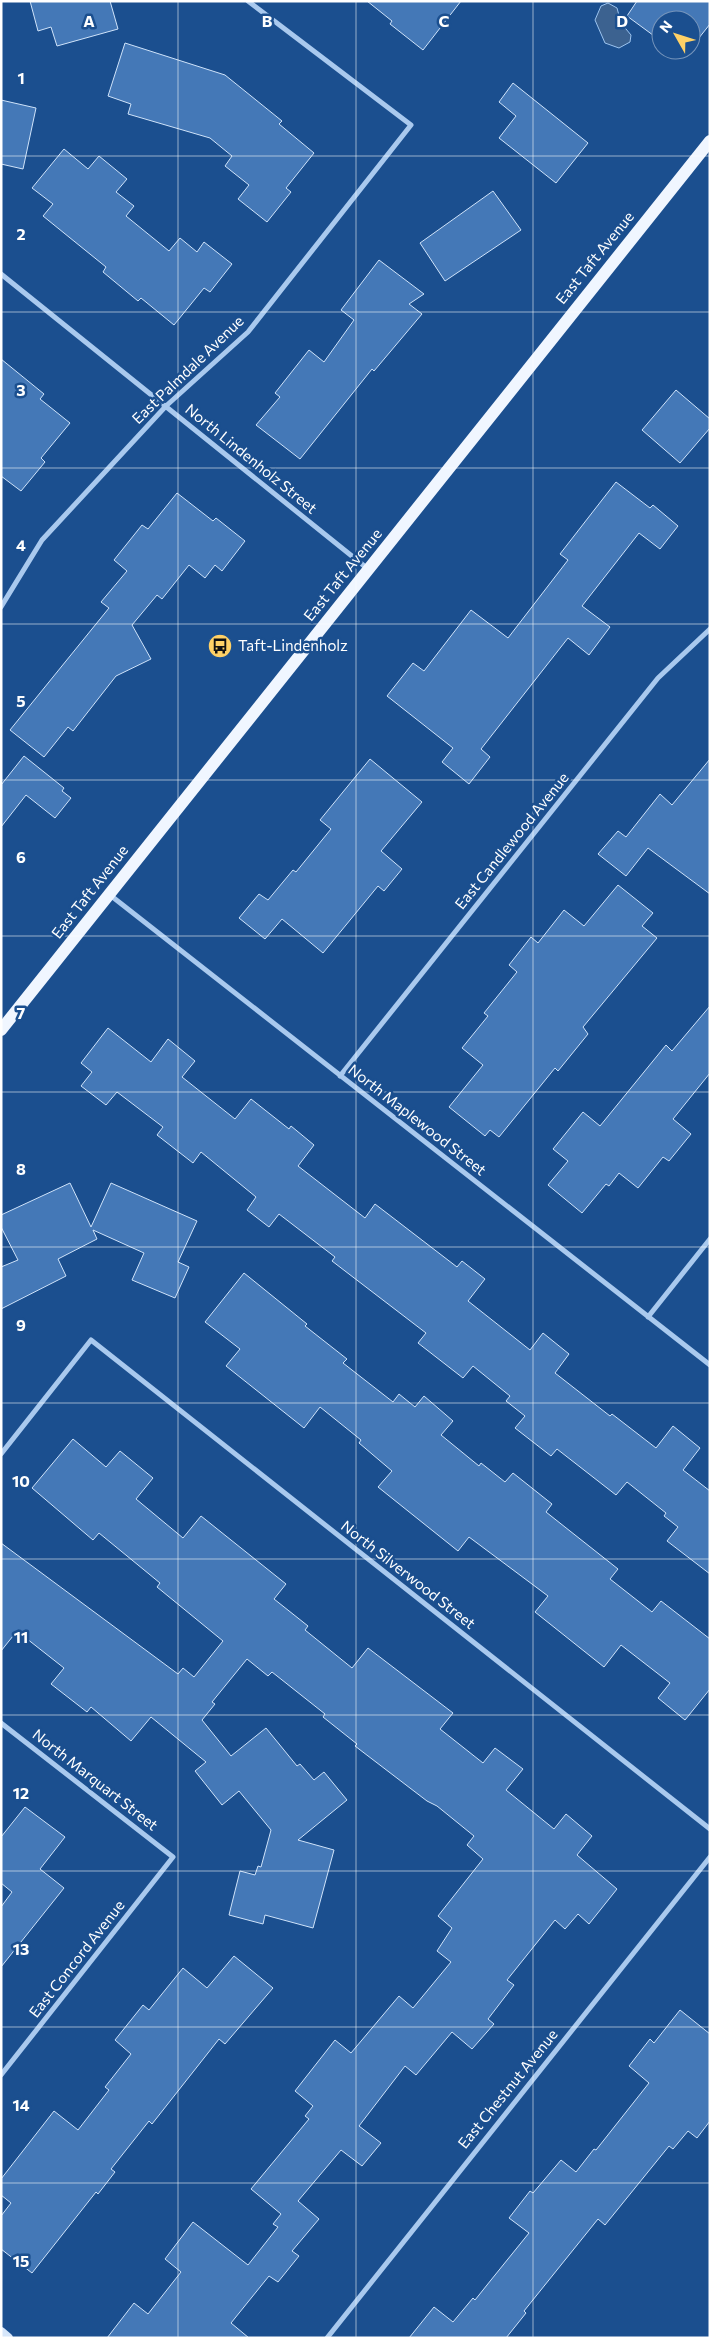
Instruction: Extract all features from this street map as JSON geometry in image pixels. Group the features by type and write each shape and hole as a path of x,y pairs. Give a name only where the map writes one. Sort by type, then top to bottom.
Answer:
{"main road":[{"name":"East Taft Avenue","path":"1,1030 710,141"}],"street":[{"name":"East Palmdale Avenue","path":"1,607 42,540 166,406 248,332 411,125 248,1"},
{"name":"North Lindenholz Street","path":"1,274 368,569"},
{"name":"East Candlewood Avenue","path":"340,1076 658,678 710,628"},
{"name":"North Maplewood Street","path":"109,894 710,1365"},
{"path":"648,1317 710,1239"},
{"name":"North Silverwood Street","path":"1,1454 91,1340 710,1829"},
{"name":"North Marquart Street","path":"1,1723 173,1857"},
{"name":"East Concord Avenue","path":"1,2076 173,1857"},
{"name":"East Chestnut Avenue","path":"327,2338 710,1857"},
{"path":"1,2332 8,2338"}],"water":[{"path":"608,3 617,8 621,23 631,35 630,42 619,48 605,43 595,20 601,6"}],"building":[{"path":"30,1 110,1 118,29 57,46 51,27 38,31"},
{"path":"367,1 461,1 423,50 390,24 392,21"},
{"path":"637,1 710,1 710,24 701,35 701,10 651,10 651,34 627,16"},
{"path":"125,43 225,75 282,121 279,124 314,153 286,188 291,192 267,222 238,199 249,185 225,166 232,156 210,138 128,114 131,104 108,96"},
{"path":"513,83 588,143 556,183 499,138 516,116 499,102"},
{"path":"1,100 36,108 23,169 1,164"},
{"path":"64,149 88,169 99,156 127,179 116,192 134,206 126,216 169,251 180,238 197,252 204,242 232,264 210,292 204,288 174,325 141,298 138,301 103,272 106,267 43,216 53,204 32,188"},
{"path":"493,191 521,230 445,281 420,243"},
{"path":"379,260 424,294 409,304 422,314 374,371 372,369 300,459 256,425 280,397 275,393 309,350 324,362 354,320 341,310"},
{"path":"1,359 44,394 40,399 70,423 41,458 45,462 21,491 1,476"},
{"path":"676,390 710,419 710,428 680,463 642,430"},
{"path":"616,482 650,508 653,505 678,526 660,549 639,533 582,606 610,627 589,655 568,638 481,749 490,757 469,784 442,762 453,748 387,696 413,663 424,671 471,610 508,638 568,560 560,554"},
{"path":"177,493 213,521 216,518 245,541 222,571 215,565 205,578 189,565 162,599 157,595 132,625 151,659 116,676 73,731 68,727 44,757 10,730 109,608 101,602 127,571 114,560 142,525 148,529"},
{"path":"24,756 64,788 62,791 71,798 55,818 26,795 1,827 1,785"},
{"path":"370,759 422,802 381,851 402,869 384,891 378,886 323,953 282,919 265,939 239,918 259,894 268,900 293,870 296,872 331,829 320,820"},
{"path":"710,759 710,894 648,848 626,876 598,854 618,831 626,837 660,794 672,805"},
{"path":"618,885 653,913 642,926 657,938 583,1027 588,1034 558,1071 555,1068 499,1137 490,1130 485,1136 449,1107 483,1065 462,1048 488,1016 484,1013 517,972 509,965 531,937 538,943 564,910 584,926"},
{"path":"710,1006 710,1073 673,1119 691,1134 669,1161 663,1157 638,1188 619,1173 609,1186 606,1184 582,1213 548,1185 568,1161 553,1149 583,1112 600,1126 666,1045 672,1051"},
{"path":"108,1028 151,1062 168,1039 195,1061 182,1077 235,1119 251,1099 289,1129 291,1126 314,1145 298,1166 365,1218 375,1204 457,1267 462,1261 485,1279 468,1301 530,1350 543,1333 569,1354 555,1373 610,1416 612,1414 656,1448 673,1426 700,1448 683,1470 710,1491 710,1574 667,1541 678,1527 664,1516 666,1513 627,1482 616,1495 557,1449 551,1456 515,1428 525,1416 506,1401 510,1396 473,1366 463,1378 418,1343 426,1333 332,1261 335,1257 279,1214 269,1227 247,1210 256,1197 201,1152 193,1163 157,1135 163,1127 117,1092 106,1105 81,1086 92,1072 81,1063"},
{"path":"70,1183 91,1227 111,1183 197,1221 178,1262 189,1267 175,1298 132,1280 144,1253 93,1230 97,1239 58,1259 66,1276 1,1309 1,1267 18,1260 1,1227 1,1215"},
{"path":"244,1273 307,1324 305,1326 347,1359 343,1363 393,1402 399,1394 415,1407 424,1396 453,1421 441,1435 479,1466 481,1463 505,1482 513,1473 552,1504 546,1512 618,1569 610,1579 652,1612 661,1601 710,1639 710,1689 685,1720 658,1698 670,1683 621,1645 604,1667 535,1612 548,1596 469,1537 458,1551 378,1487 392,1471 359,1443 361,1440 320,1407 304,1428 226,1366 240,1349 205,1322"},
{"path":"73,1439 106,1467 120,1451 153,1478 136,1499 183,1538 201,1516 286,1584 274,1599 308,1626 305,1630 352,1668 368,1648 453,1713 440,1729 483,1763 495,1748 523,1769 506,1790 554,1829 566,1814 592,1836 577,1855 617,1889 589,1924 578,1914 565,1929 555,1920 507,1980 514,1985 488,2019 494,2024 472,2049 452,2032 416,2075 405,2066 359,2126 381,2143 362,2166 341,2150 298,2201 319,2219 292,2251 299,2256 278,2282 269,2276 231,2323 249,2338 107,2338 134,2303 148,2314 181,2272 165,2259 193,2222 248,2265 278,2227 273,2224 281,2214 251,2189 309,2119 305,2116 313,2106 295,2091 335,2040 351,2053 399,1996 413,2008 451,1962 437,1951 452,1928 438,1916 483,1859 467,1845 474,1836 437,1806 427,1801 355,1746 357,1744 323,1717 325,1714 272,1672 268,1676 247,1659 212,1702 215,1704 202,1720 231,1756 266,1728 297,1766 300,1764 314,1780 324,1772 347,1800 298,1840 334,1850 313,1928 265,1915 263,1924 229,1915 240,1871 255,1875 258,1866 261,1867 271,1830 239,1791 222,1805 195,1771 206,1762 151,1717 131,1741 91,1707 87,1712 51,1684 64,1668 17,1631 1,1651 1,1543 178,1674 183,1668 194,1677 223,1641 157,1587 160,1583 99,1533 93,1540 32,1488"},
{"path":"25,1807 65,1837 40,1869 64,1888 1,1967 1,1907 12,1892 1,1883 1,1837"},
{"path":"234,1956 273,1988 225,2044 219,2039 152,2124 149,2121 111,2169 115,2172 98,2194 96,2192 32,2273 1,2249 1,2216 11,2203 1,2195 1,2179 54,2111 78,2130 109,2090 105,2087 131,2054 115,2040 143,2005 149,2010 183,1968 207,1988"},
{"path":"680,2010 710,2034 710,2121 697,2138 688,2131 673,2149 669,2146 605,2225 598,2219 524,2311 526,2313 506,2338 409,2338 434,2307 453,2322 473,2298 475,2300 529,2233 509,2218 530,2191 533,2193 561,2160 576,2172 594,2149 596,2150 649,2083 629,2066 650,2039 654,2043"}],"place":[{"name":"Taft-Lindenholz","path":"220,646"}]}
